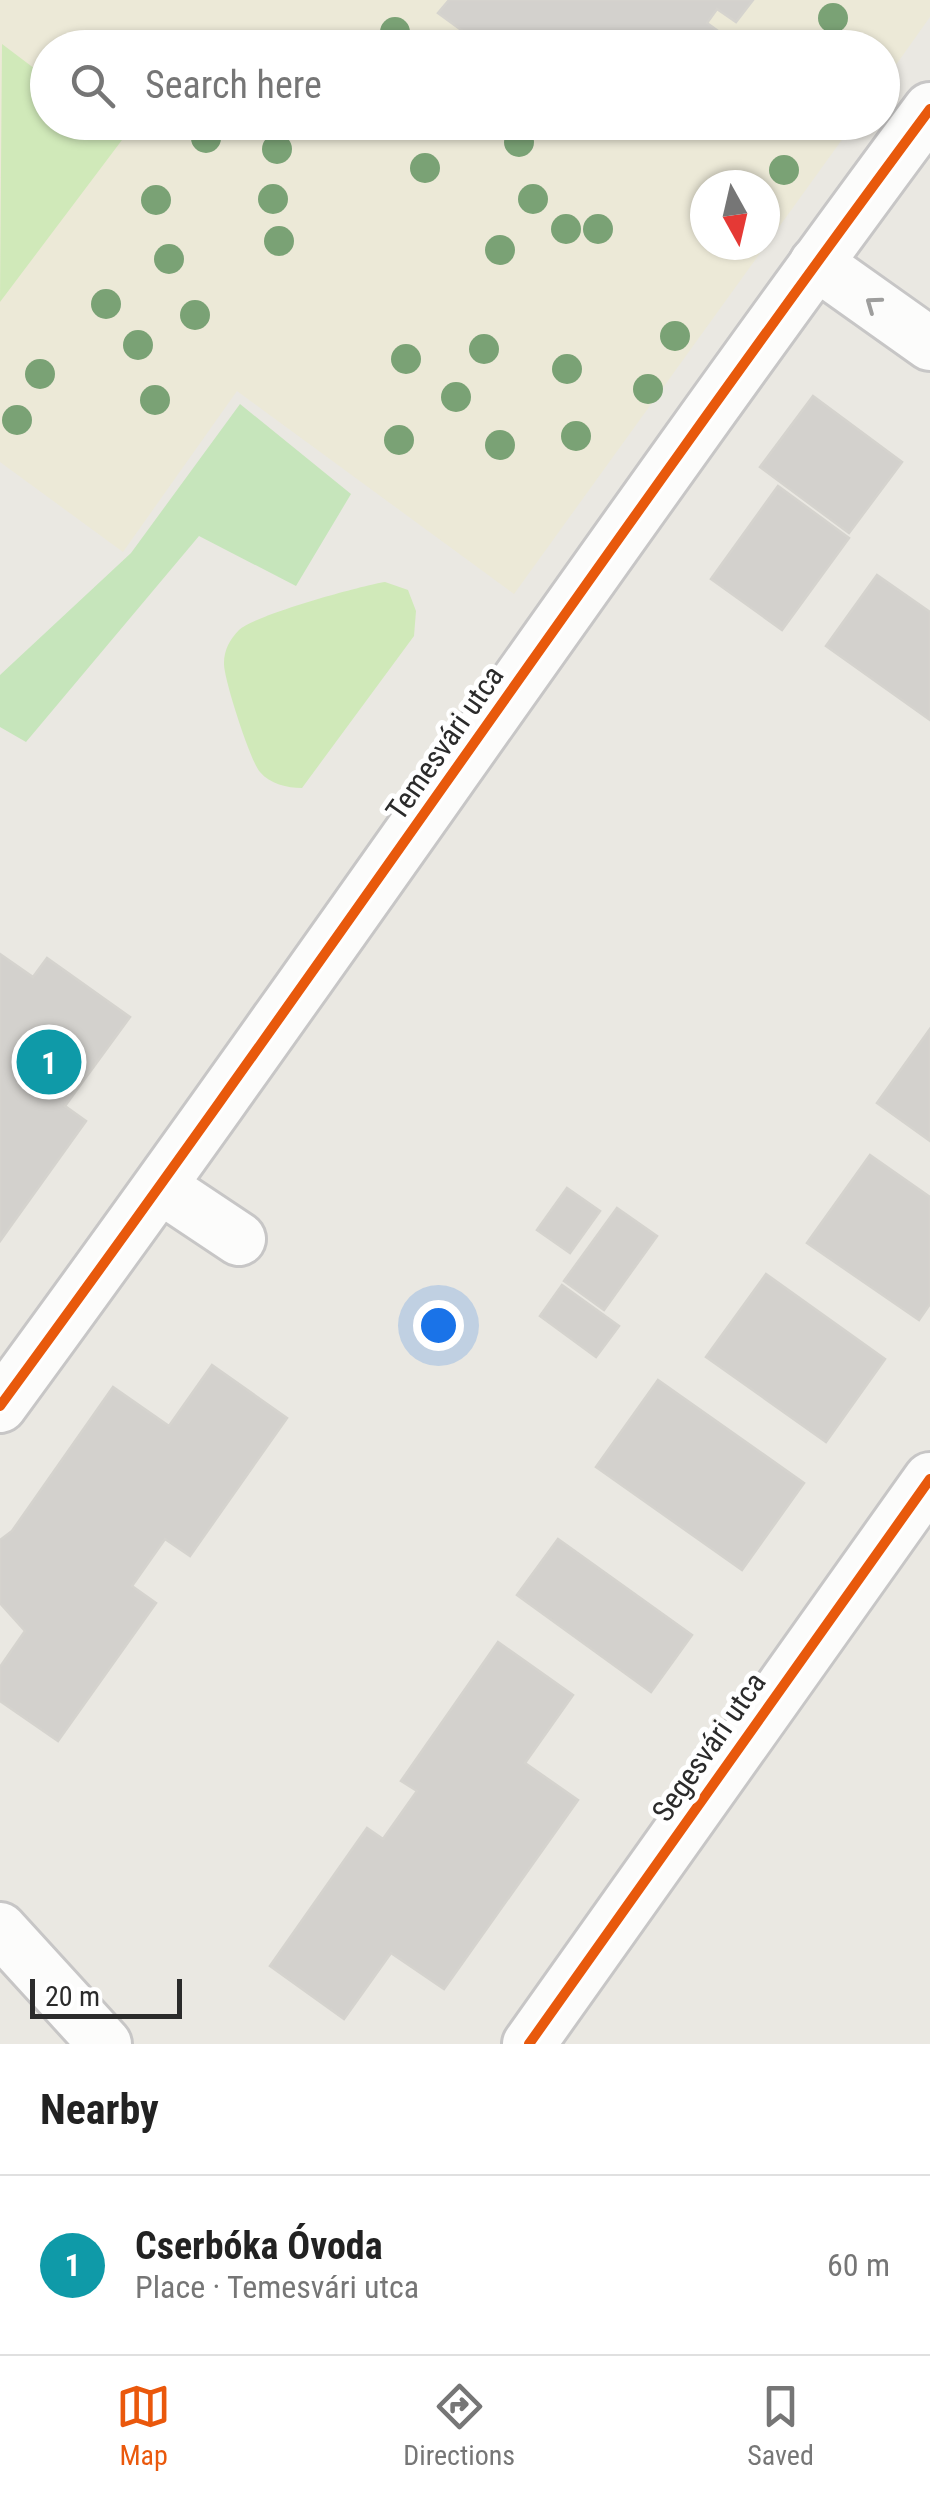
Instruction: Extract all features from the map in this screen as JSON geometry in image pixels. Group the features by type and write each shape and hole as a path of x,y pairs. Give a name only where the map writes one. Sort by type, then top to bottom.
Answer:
{"street":[{"name":"Temesvári utca","path":"0,1406 161,1187 816,263 930,110"},
{"path":"816,263 930,344"},
{"path":"161,1187 240,1239"},
{"name":"Segesvári utca","path":"529,2044 930,1479"},
{"path":"0,1929 104,2044"}],"shaded area":[{"path":"0,0 930,0 930,17 900,59 900,30 30,30 30,140 842,140 780,226 780,170 690,170 690,260 755,260 514,594 237,391 123,552 0,462"}],"green space":[{"path":"2,44 30,65 30,140 122,140 0,302"},
{"path":"240,404 351,494 296,586 199,536 26,742 0,727 0,675 131,553"},
{"path":"385,582 408,590 416,611 414,636 302,788 269,780 250,753 228,685 224,663 230,641 239,630 265,617"}],"building":[{"path":"449,0 753,0 736,22 717,9 707,23 717,30 461,30 438,13"},
{"path":"813,396 902,462 849,533 760,467"},
{"path":"778,486 849,538 782,630 711,579"},
{"path":"877,575 930,612 930,720 826,646"},
{"path":"0,954 33,977 47,958 130,1017 65,1106 86,1121 0,1241"},
{"path":"930,1029 930,1141 877,1103"},
{"path":"870,1155 930,1197 930,1304 919,1320 807,1243"},
{"path":"567,1188 600,1211 570,1253 537,1230"},
{"path":"617,1208 657,1236 604,1310 564,1281"},
{"path":"766,1274 885,1359 826,1442 706,1357"},
{"path":"562,1285 619,1326 596,1357 540,1316"},
{"path":"212,1365 287,1418 190,1556 165,1539 132,1586 156,1603 58,1741 0,1701 0,1667 25,1631 0,1603 0,1540 12,1531 113,1387 169,1426"},
{"path":"658,1380 804,1483 742,1570 596,1467"},
{"path":"558,1539 692,1635 651,1692 517,1595"},
{"path":"498,1642 573,1695 525,1763 578,1800 444,1989 391,1953 344,2019 270,1966 367,1828 383,1839 417,1791 401,1781"}],"cycle path":[{"path":"0,1406 695,431 930,109"},
{"path":"529,2044 930,1479"}],"place":[{"name":"Cserbóka Óvoda","path":"49,1062"}]}
